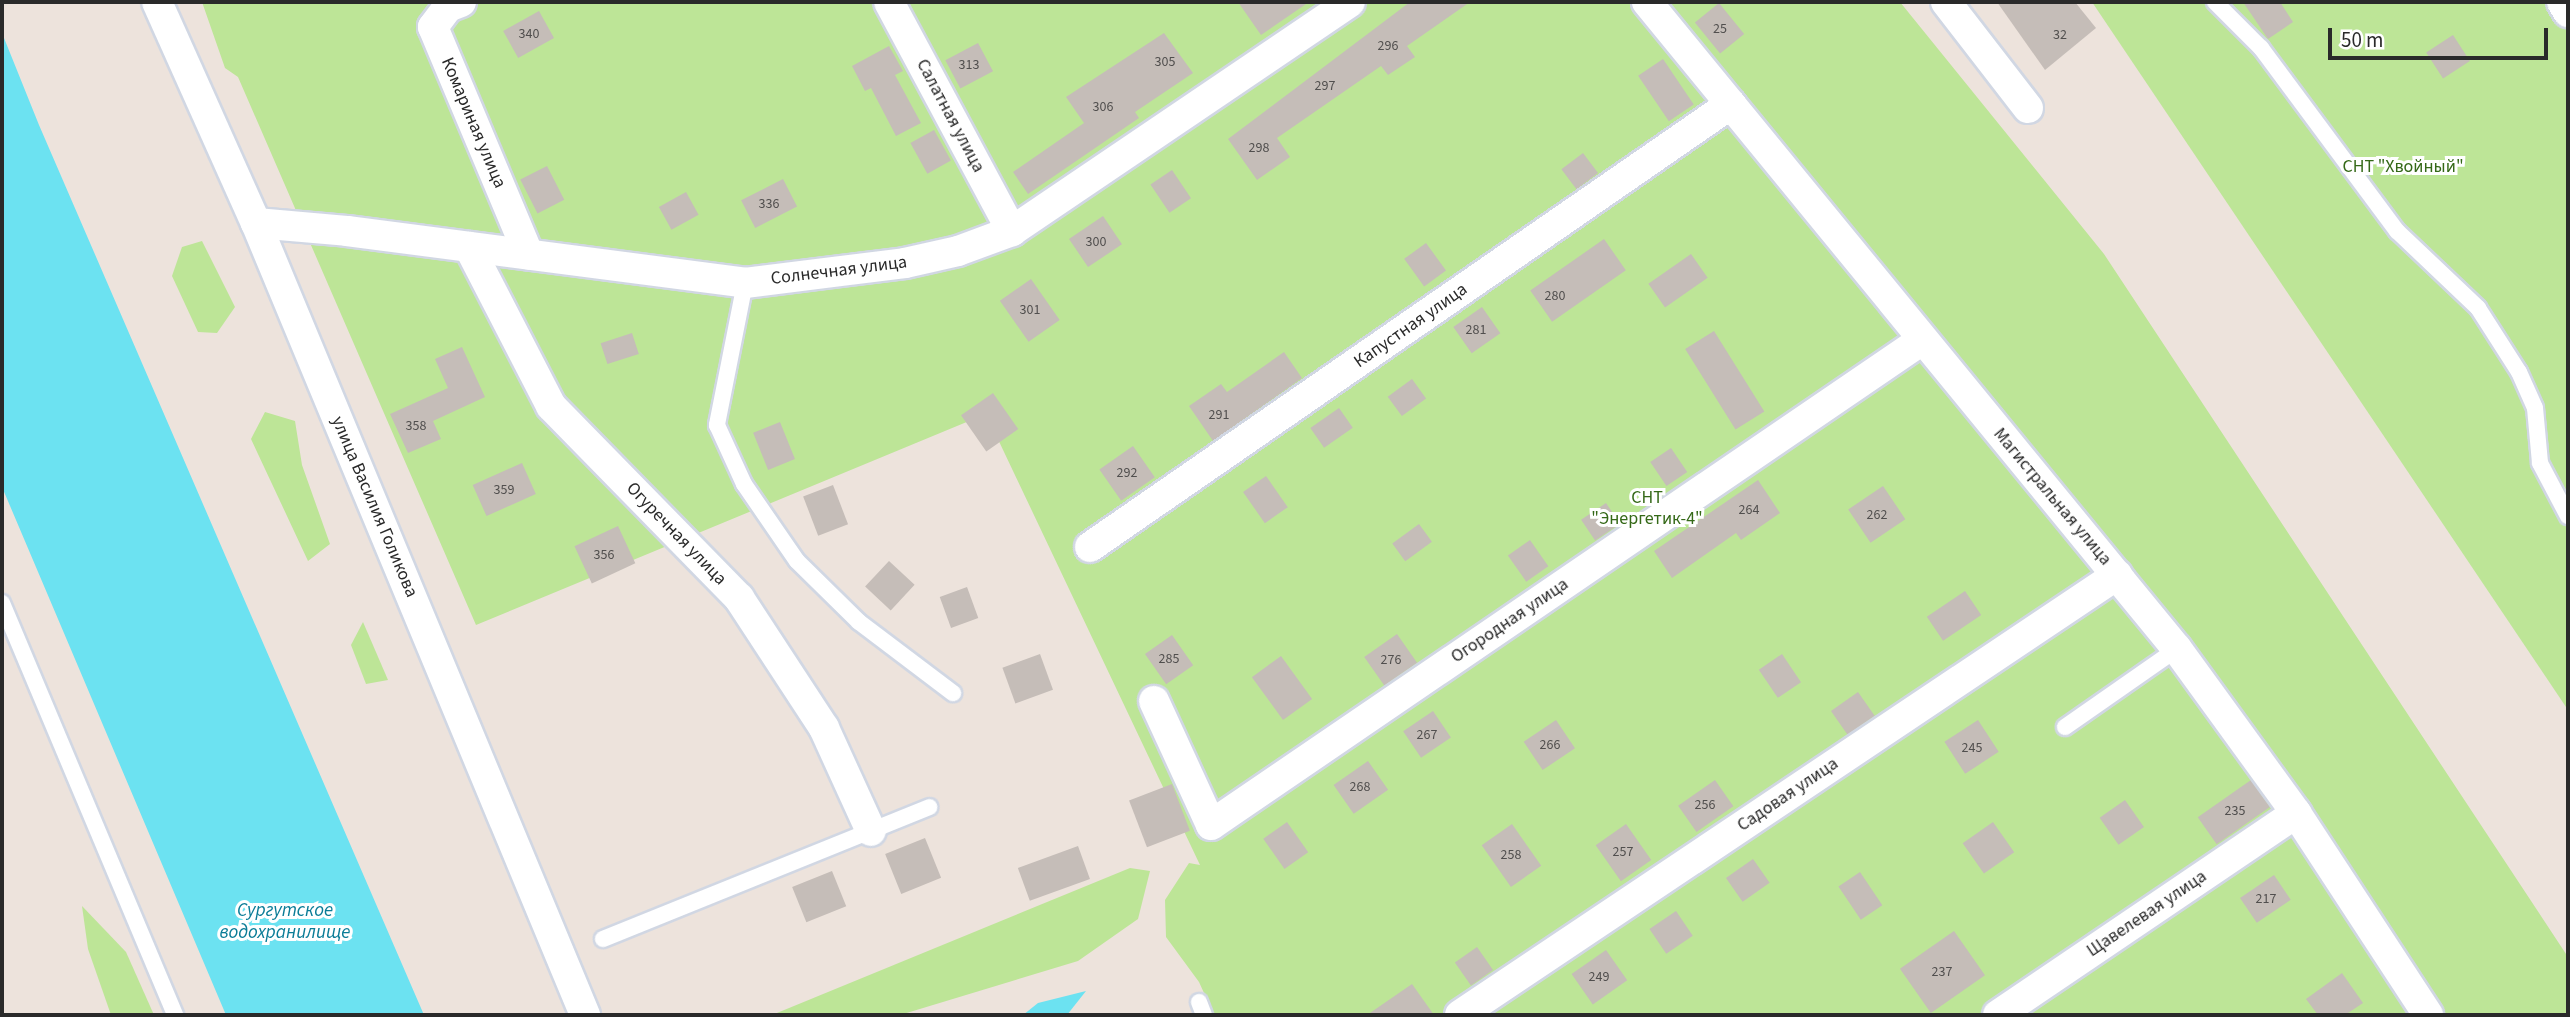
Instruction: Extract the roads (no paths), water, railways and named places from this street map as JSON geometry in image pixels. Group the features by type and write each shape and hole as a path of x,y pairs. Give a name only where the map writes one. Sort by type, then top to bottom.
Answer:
{"street":[{"name":"улица Василия Голикова","path":"157,2 256,223 585,1015"},
{"name":"Комариная улица","path":"461,2 448,7 433,27 528,255"},
{"name":"Салатная улица","path":"889,2 1012,231"},
{"name":"Солнечная улица","path":"256,223 469,247 745,283 905,263 958,251 1012,231 1350,2"},
{"name":"Магистральная улица","path":"1647,2 2176,649 2296,813 2428,1015"},
{"path":"1946,2 2028,108"},
{"path":"2562,2 2568,12"},
{"name":"Капустная улица","path":"1090,547 1731,104"},
{"name":"Огуречная улица","path":"469,247 551,406 739,598 824,728 871,831"},
{"name":"Огородная улица","path":"1154,701 1211,825 1922,340"},
{"name":"Садовая улица","path":"1460,1015 2117,575"},
{"name":"Щавелевая улица","path":"1998,1015 2296,813"}],"lane":[{"path":"2215,2 2261,48 2397,231 2478,307 2519,372 2535,408 2540,463 2568,516"},
{"path":"745,283 717,425 744,484 797,561 859,622 953,693"},
{"path":"2,603 175,1015"},
{"path":"2065,727 2176,649"},
{"path":"603,939 929,807"}],"water":[{"name":"Сургутское водохранилище","path":"2,33 39,125 424,1015 226,1015 2,487"},
{"path":"1086,991 1067,1015 1023,1015 1038,1003"}],"park label":[{"name":"СНТ \"Хвойный\"","path":"2403,167"},
{"name":"СНТ \"Энергетик-4\"","path":"1647,509"}]}
